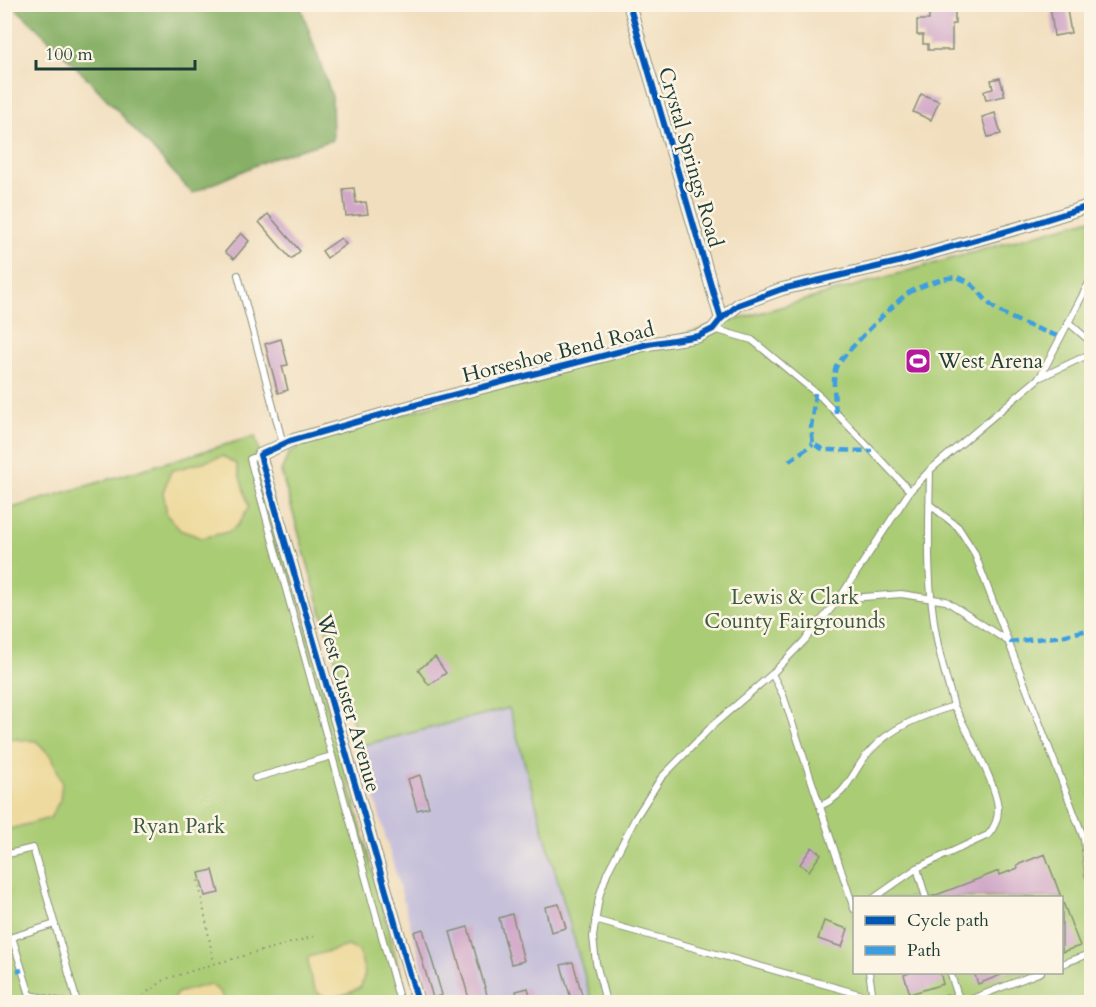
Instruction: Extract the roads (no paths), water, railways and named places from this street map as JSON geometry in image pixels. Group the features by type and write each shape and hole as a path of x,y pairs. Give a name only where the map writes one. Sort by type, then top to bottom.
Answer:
{"street":[{"name":"Crystal Springs Road","path":"628,4 717,324"},
{"name":"Horseshoe Bend Road","path":"283,444 426,402 637,347 699,336 717,324 738,305 782,289 898,262 1092,205"},
{"path":"260,455 283,444"},
{"name":"West Custer Avenue","path":"260,455 418,1002"}],"lane":[{"path":"238,275 283,444"},
{"path":"1040,377 1092,277"},
{"path":"1068,322 1092,343"},
{"path":"717,324 752,340 821,397 910,491"},
{"path":"606,1002 596,963 593,937 595,920 607,873 636,817 661,778 713,724 772,674 805,640 839,599 910,491 930,470 1040,377 1092,352"},
{"path":"260,455 250,459 400,1002"},
{"path":"875,896 917,867 988,835 995,827 998,810 994,790 954,706 937,639 929,570 930,470"},
{"path":"929,504 958,526 974,552 1084,839 1088,851 1088,875 1092,883"},
{"path":"839,599 884,594 946,601 1009,642"},
{"path":"772,674 783,695 853,903"},
{"path":"820,806 838,797 867,754 878,742 900,726 954,706"},
{"path":"255,778 332,756"},
{"path":"4,855 33,848 77,1002"},
{"path":"917,867 926,896"},
{"path":"595,920 874,1000 869,974"},
{"path":"55,924 12,937 30,995 63,1002"},
{"path":"1063,964 1092,953"},
{"path":"951,974 960,1000"},
{"path":"920,1002 960,1000 1035,974"}],"place":[{"name":"West Arena","path":"918,361"}],"park label":[{"name":"Lewis & Clark County Fairgrounds","path":"795,609"},
{"name":"Ryan Park","path":"179,826"}]}
